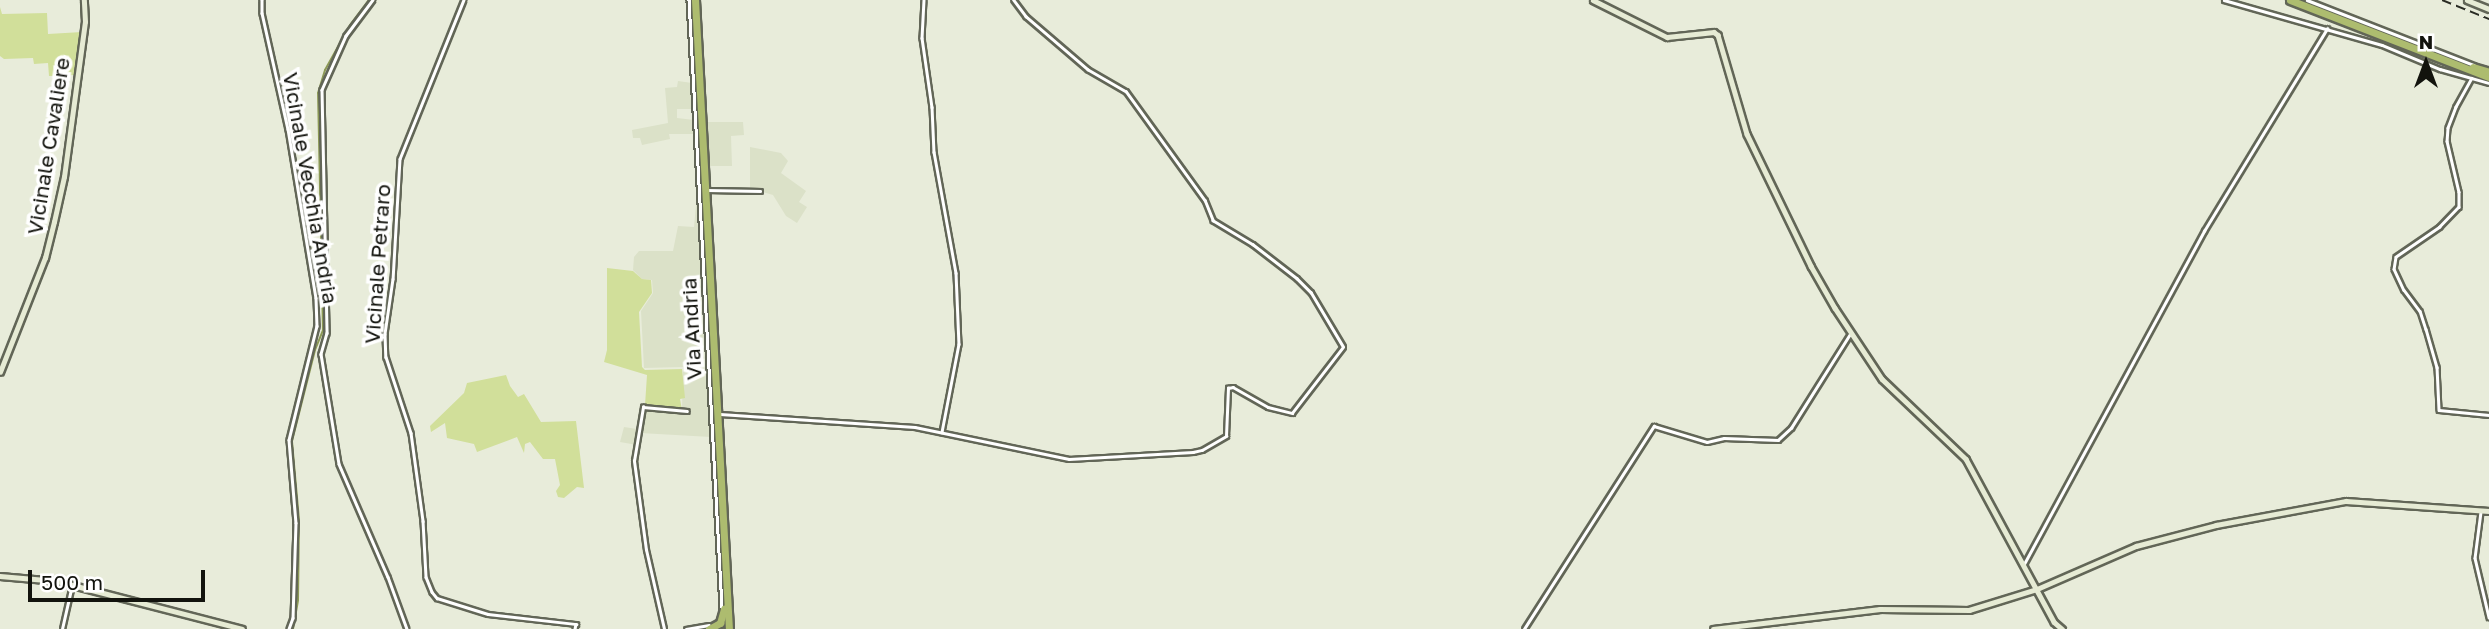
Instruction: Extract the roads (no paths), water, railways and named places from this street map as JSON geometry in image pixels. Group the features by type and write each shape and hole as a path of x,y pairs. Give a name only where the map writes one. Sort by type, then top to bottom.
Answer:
{"highway":[{"path":"694,0 724,600 729,629"},
{"path":"694,0 729,629"},
{"path":"2290,0 2489,77"},
{"path":"2299,0 2430,53 2489,71"},
{"path":"710,629 722,620 724,600"}],"street":[{"name":"Vicinale Cavaliere","path":"0,372 45,258 54,222 64,177 85,22 84,0"},
{"name":"Vicinale Vecchia Andria","path":"262,0 262,13 288,129 314,286 317,326 289,440 296,523 293,618 289,629"},
{"path":"373,0 346,36 321,92 327,333 321,354 339,464 407,629"},
{"name":"Vicinale Petraro","path":"464,0 400,159 393,279 385,334 386,357 411,433 423,520 426,577 432,592 438,598 488,614 576,624 575,629"},
{"name":"Via Andria","path":"694,0 708,190 729,629"},
{"name":"Via Andria","path":"686,629 716,623 722,612 694,0"},
{"path":"924,0 922,38 932,107 934,152 956,273 959,344 942,432"},
{"path":"720,414 885,424 942,432 1069,459 1198,451 1226,436 1228,388 1233,387 1268,407 1292,413 1343,347 1311,293 1297,279 1253,245 1213,221 1205,201 1126,92 1088,70 1026,17 1013,0"},
{"path":"1593,0 1667,37 1714,32 1718,34 1747,134 1811,266 1851,334 1888,385 1966,459 2054,622 2062,629"},
{"path":"2224,0 2396,49 2420,62 2489,83"},
{"path":"2307,0 2489,71"},
{"path":"2467,0 2489,9"},
{"path":"2024,564 2204,231 2327,29"},
{"path":"2472,78 2448,128 2447,141 2459,192 2459,207 2440,227 2396,257 2394,269 2404,290 2420,311 2426,329 2437,367 2440,410 2489,415"},
{"path":"708,190 761,191"},
{"path":"1524,629 1654,426 1707,442 1724,438 1778,440 1791,428 1851,334"},
{"path":"664,629 646,550 634,461 643,407 687,411"},
{"path":"1713,629 1880,609 1969,610 2037,589 2136,545 2216,525 2346,501 2489,511"},
{"path":"2481,512 2475,558 2489,617"},
{"path":"0,576 72,585 242,629"},
{"path":"62,629 72,585"}],"waterway":[{"path":"293,629 298,600 299,520 292,441 315,350 323,330 318,93 325,70 350,25 369,0"}],"railway":[{"path":"2442,0 2489,19"}]}
